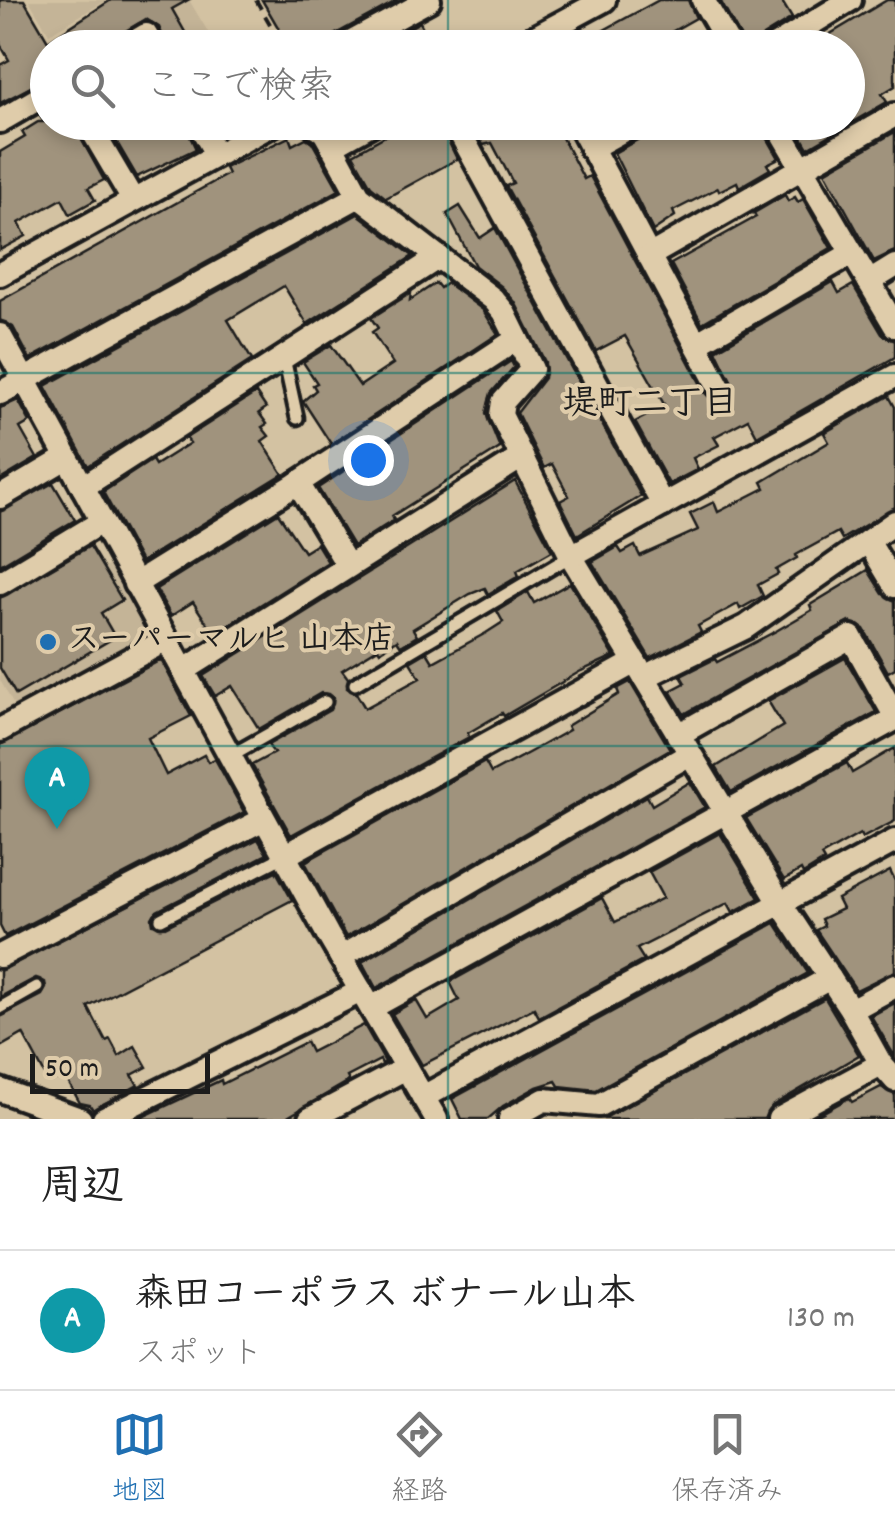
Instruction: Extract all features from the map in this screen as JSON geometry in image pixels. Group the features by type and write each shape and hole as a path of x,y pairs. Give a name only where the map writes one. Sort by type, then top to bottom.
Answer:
{"street":[{"path":"374,30 429,0"},
{"path":"543,30 565,9 604,0"},
{"path":"703,0 720,30"},
{"path":"801,30 850,0"},
{"path":"0,121 30,104"},
{"path":"865,133 895,116"},
{"path":"98,140 133,200"},
{"path":"208,140 216,154"},
{"path":"0,274 243,140"},
{"path":"327,140 360,196 493,300 517,339 532,368 503,402 501,414 571,556 779,902 888,1072 779,1119"},
{"path":"464,140 662,505"},
{"path":"587,140 719,387"},
{"path":"591,148 605,140"},
{"path":"786,140 895,326"},
{"path":"648,256 852,140"},
{"path":"0,393 360,196"},
{"path":"696,344 852,253"},
{"path":"82,488 439,257"},
{"path":"869,282 895,266"},
{"path":"0,335 284,856 436,1119"},
{"path":"136,584 517,339"},
{"path":"571,556 895,376"},
{"path":"0,497 66,458"},
{"path":"183,671 522,458"},
{"path":"298,483 348,566"},
{"path":"0,583 102,522"},
{"path":"284,856 640,670 746,627 895,522"},
{"path":"868,541 895,586"},
{"path":"104,1119 366,1000 726,812 895,718 888,689 851,636 684,745 341,957"},
{"path":"0,730 166,640"},
{"path":"0,956 264,819"},
{"path":"423,1097 895,841"},
{"path":"510,1119 544,1100 599,1105 830,978"},
{"path":"851,1010 895,986"},
{"path":"310,1119 406,1068"},
{"path":"0,1090 80,1119"}],"lane":[{"path":"284,358 297,418"},
{"path":"355,684 571,556"},
{"path":"230,756 325,702"},
{"path":"160,919 284,856"},
{"path":"0,1008 37,987"}],"path":[{"path":"256,0 274,30"}],"shaded area":[{"path":"29,0 107,0 56,30 47,30"},
{"path":"166,0 189,0 207,30 184,30"},
{"path":"113,563 149,627 145,640 17,711 0,680 0,628"}],"building":[{"path":"0,0 24,0 42,30 30,30 30,87 0,103 0,65 9,60 0,44"},
{"path":"111,0 188,0 172,9 184,30 160,30 146,19 128,30 65,30"},
{"path":"262,0 398,0 343,30 280,30"},
{"path":"659,0 688,0 696,18 675,30 604,30"},
{"path":"720,0 781,0 792,18 773,30 736,30"},
{"path":"887,0 895,0 895,86 882,94 887,102 865,115 865,30 837,30"},
{"path":"420,22 424,30 406,30"},
{"path":"30,127 30,140 82,140 104,180 88,188 95,200 70,214 62,199 19,223 26,236 0,250 0,152 25,137 22,132"},
{"path":"895,132 895,251 874,261 825,172"},
{"path":"115,140 192,140 196,149 137,177"},
{"path":"283,140 290,140 292,145 309,140 339,190 30,359 13,327 0,320 0,301 228,174 225,168"},
{"path":"378,140 448,140 457,159 386,198 371,186 353,154"},
{"path":"480,140 563,140 584,179 590,176 712,400 727,400 734,388 716,350 833,282 839,293 853,285 882,334 895,341 895,357 757,436 748,419 714,437 719,445 693,458 698,469 669,484 635,422 665,406 625,336 596,351 506,186 513,183 492,143 483,145"},
{"path":"637,140 769,140 779,158 767,164 770,169 739,187 737,182 719,191 718,188 673,211 675,216 653,231 614,153"},
{"path":"803,140 822,140 808,148"},
{"path":"785,195 788,201 795,197 798,202 803,199 831,248 702,323 671,264 756,217 754,213"},
{"path":"460,206 480,238 495,228 641,496 577,535 560,501 569,496 552,464 544,468 517,413 544,378 545,362 515,302 475,266 447,214"},
{"path":"358,214 413,256 307,324 284,286 228,320 252,360 88,466 45,386"},
{"path":"436,283 440,288 447,283 483,310 498,334 331,444 303,401 316,390 313,385 317,383 303,362 331,345 360,386 393,364 372,332 378,328 371,318 411,293 410,300"},
{"path":"511,361 514,367 491,393 486,413 500,448 392,516 394,520 353,546 318,488"},
{"path":"256,393 266,408 259,413 269,436 262,441 283,474 141,562 103,492 152,460 155,465 190,443 186,438"},
{"path":"889,396 895,407 895,507 842,539 838,532 796,555 776,570 778,574 758,585 763,596 740,609 738,604 698,626 701,632 650,658 592,562 618,547 622,553 635,546 640,556 698,530 690,514 714,502 718,512 765,488 762,482 829,442 824,433"},
{"path":"18,400 30,422 20,428 37,458 0,480 0,408"},
{"path":"515,481 552,551 488,594 485,588 470,594 413,629 417,636 401,646 397,640 342,670 348,678 347,688 356,693 365,708 420,678 410,662 427,652 433,662 486,633 503,622 497,611 528,592 534,603 570,583 614,656 504,716 502,713 468,733 469,737 291,835 252,765 274,753 268,745 330,710 334,698 321,693 259,729 232,686 215,696 203,676"},
{"path":"53,483 75,520 0,565 0,512"},
{"path":"278,513 304,552 317,544 328,562 214,634 193,602 171,616 156,589"},
{"path":"90,546 122,600 101,613 115,637 16,695 0,668 0,598"},
{"path":"868,570 883,594 895,601 895,668 888,672 864,629 850,622 684,714 670,691 685,683 681,676 776,631"},
{"path":"845,658 876,712 731,792 716,767 783,726 768,701"},
{"path":"161,660 191,716 148,738 166,775 204,755 208,762 215,759 244,812 5,936 0,926 0,745"},
{"path":"630,682 670,749 346,937 305,862 485,762 491,773 530,752 569,730 567,726 619,694 617,689"},
{"path":"895,748 895,821 862,838 860,834 821,856 824,861 803,874 801,870 784,880 746,818 847,763 852,773"},
{"path":"690,782 705,807 376,988 362,962 647,796 652,805"},
{"path":"720,833 759,898 733,912 728,903 637,949 644,960 539,1017 534,1008 422,1065 392,1014 416,1000 427,1019 459,1000 450,982 602,898 615,922 663,898 649,872"},
{"path":"258,839 267,854 157,911 153,924 165,927 276,871 292,900 88,1007 119,1056 135,1046 147,1067 132,1075 138,1085 93,1110 80,1103 64,1075 52,1081 44,1073 23,1034 0,1047 0,1017 42,995 46,988 45,982 36,978 0,997 0,971"},
{"path":"890,871 895,881 895,971 856,990 816,930 824,926 821,919 842,909 837,899"},
{"path":"775,923 808,973 596,1090 559,1086 556,1081 503,1106 488,1119 462,1119 452,1099"},
{"path":"825,998 859,1055 772,1106 764,1119 603,1119"},
{"path":"895,1003 895,1057 871,1016"},
{"path":"364,1025 385,1062 380,1060 347,1077 349,1081 284,1119 138,1119 221,1080 222,1084 306,1042 311,1052"},
{"path":"881,1087 895,1095 895,1119 811,1119 849,1098 852,1102"}],"place":[{"name":"スーパーマルヒ 山本店","path":"48,642"},
{"name":"森田コーポラス ボナール山本","path":"57,829"}],"district":[{"name":"堤町二丁目","path":"650,406"}]}
